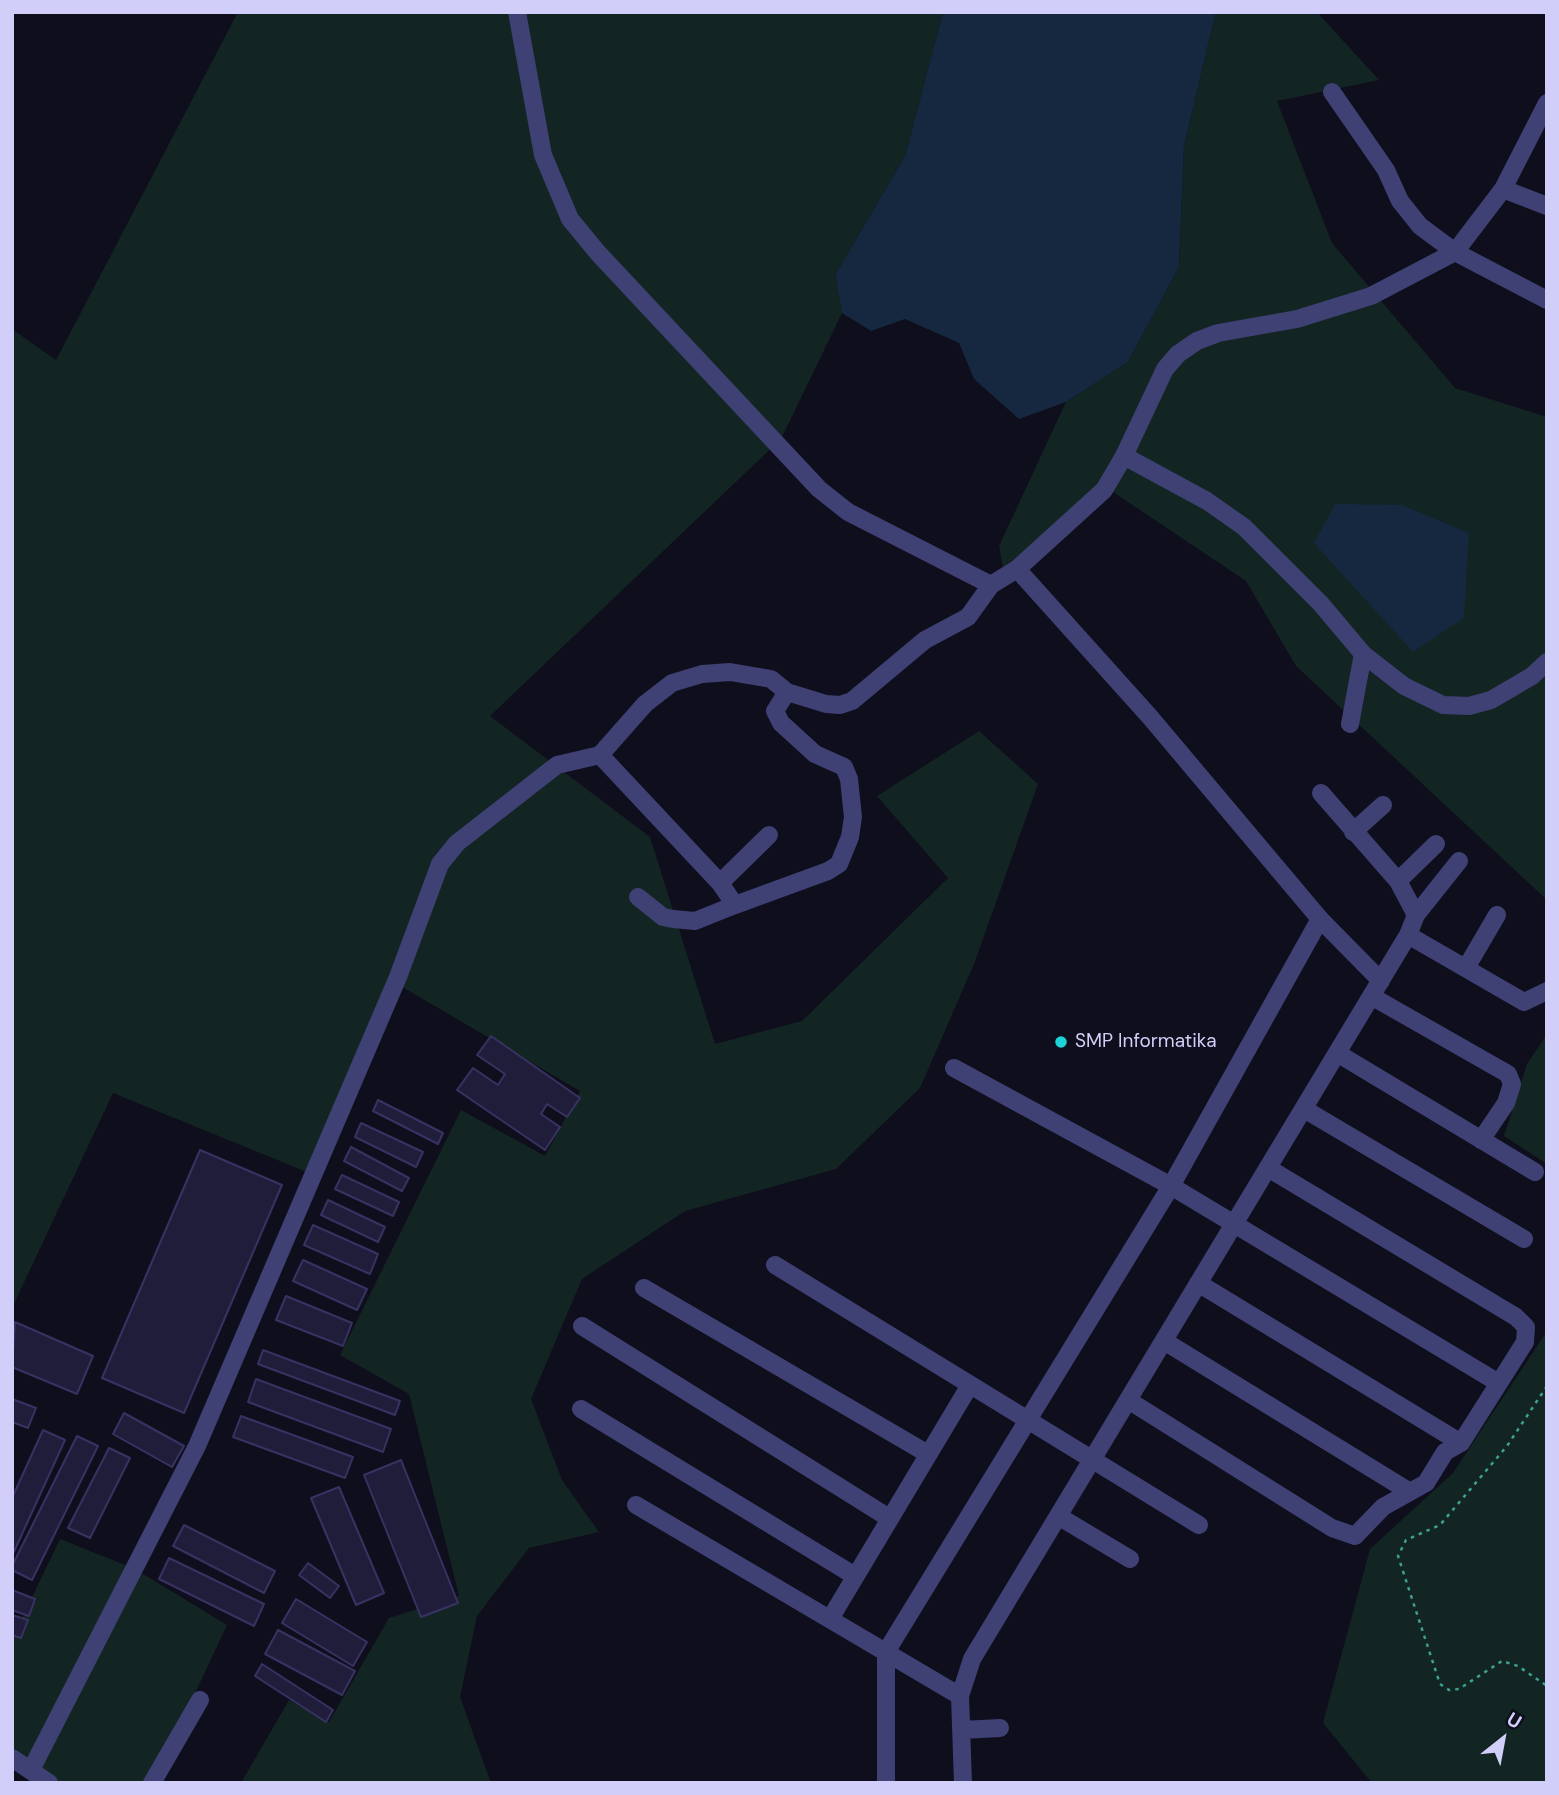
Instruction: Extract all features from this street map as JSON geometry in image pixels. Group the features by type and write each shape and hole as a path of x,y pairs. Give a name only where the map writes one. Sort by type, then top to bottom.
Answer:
{"street":[{"path":"517,12 543,155 570,219 591,245 819,489 848,512 991,585"},
{"path":"1332,92 1386,170 1400,201 1420,226 1455,252 1547,300"},
{"path":"31,1770 197,1446 398,977 440,864 457,843 557,765 600,755 645,704 672,683 692,677 730,672 771,679 787,692 826,704 840,705 852,701 925,640 968,617 991,585 1017,569 1104,490 1124,456 1165,369 1178,354 1197,341 1219,333 1297,319 1371,296 1455,252 1503,189 1547,103"},
{"path":"1503,189 1547,206"},
{"path":"1124,456 1207,501 1244,527 1321,604 1363,654 1404,686 1443,705 1469,706 1490,700 1532,676 1547,662"},
{"path":"1017,569 1150,717 1376,989 1508,1074 1512,1084 1506,1103 1481,1140"},
{"path":"1350,724 1363,654"},
{"path":"638,897 663,917 695,921 828,871 839,863 850,837 853,817 849,779 844,767 815,754 781,723 775,711 787,692"},
{"path":"600,755 720,883 735,905"},
{"path":"1321,793 1398,881 1416,915"},
{"path":"1353,832 1383,805"},
{"path":"720,883 769,835"},
{"path":"1398,881 1436,844"},
{"path":"963,1783 960,1696 972,1659 1376,989 1408,935 1416,915 1459,861"},
{"path":"1466,968 1497,915"},
{"path":"886,1783 886,1652 1171,1186 1320,919"},
{"path":"1408,935 1524,1002 1547,991"},
{"path":"1337,1053 1535,1172"},
{"path":"954,1068 1171,1186 1233,1226 1497,1382"},
{"path":"1304,1109 1524,1239"},
{"path":"1128,1400 1344,1534 1354,1536 1383,1507 1426,1483 1445,1452 1461,1443 1497,1382 1525,1342 1526,1327 1516,1317 1268,1168"},
{"path":"775,1265 1199,1525"},
{"path":"1198,1283 1461,1443"},
{"path":"644,1288 928,1454"},
{"path":"582,1326 889,1518"},
{"path":"1164,1341 1410,1492"},
{"path":"830,1619 970,1385"},
{"path":"581,1409 855,1576"},
{"path":"636,1505 960,1696"},
{"path":"1058,1516 1130,1559"},
{"path":"152,1783 200,1700"},
{"path":"962,1730 1000,1728"},
{"path":"12,1758 50,1783"}],"path":[{"path":"1547,1386 1507,1446 1440,1525 1406,1540 1398,1556 1440,1684 1449,1690 1459,1689 1502,1661 1518,1666 1547,1686"}],"green space":[{"path":"238,12 943,12 905,156 835,275 842,313 781,439 490,716 650,837 715,1044 802,1021 948,878 877,796 979,731 1038,784 974,964 920,1088 836,1169 685,1211 582,1279 531,1399 562,1480 599,1532 529,1548 477,1616 460,1697 491,1783 241,1783 289,1700 329,1722 389,1618 459,1596 409,1394 340,1355 461,1110 545,1156 580,1091 392,981 307,1172 113,1093 12,1308 12,329 56,360"},
{"path":"1216,12 1317,12 1379,80 1277,101 1332,243 1455,388 1547,417 1547,900 1296,666 1246,581 1113,492 1006,584 999,546 1066,402 1128,362 1179,267 1184,146"},
{"path":"1547,1034 1547,1164 1504,1136 1527,1064"},
{"path":"1547,1331 1547,1783 1372,1783 1323,1723 1370,1549 1453,1473"},
{"path":"60,1539 135,1569 227,1625 153,1783 36,1783 12,1767 12,1639"}],"water":[{"path":"943,12 1216,12 1184,146 1179,267 1128,362 1066,402 1019,419 974,379 959,343 905,319 871,331 842,313 835,275 905,156"},
{"path":"1335,504 1402,505 1469,533 1464,618 1413,652 1314,543"}],"building":[{"path":"491,1036 580,1098 567,1117 547,1104 541,1114 560,1127 545,1150 457,1090 473,1068 498,1085 505,1074 477,1055"},
{"path":"378,1100 443,1133 438,1144 373,1111"},
{"path":"361,1123 423,1152 416,1167 355,1137"},
{"path":"351,1147 409,1178 402,1191 344,1161"},
{"path":"200,1150 282,1185 184,1413 102,1378"},
{"path":"342,1175 399,1202 393,1216 335,1189"},
{"path":"328,1200 385,1227 378,1242 321,1215"},
{"path":"313,1225 378,1254 370,1274 304,1245"},
{"path":"303,1260 367,1289 357,1310 293,1281"},
{"path":"286,1296 352,1323 343,1346 276,1320"},
{"path":"15,1322 93,1356 77,1394 12,1367"},
{"path":"263,1350 400,1401 395,1415 258,1364"},
{"path":"256,1379 391,1429 383,1452 248,1402"},
{"path":"12,1399 36,1408 28,1428 12,1422"},
{"path":"124,1413 184,1446 172,1467 113,1434"},
{"path":"241,1416 353,1457 345,1478 233,1437"},
{"path":"43,1430 65,1440 12,1556 12,1498"},
{"path":"77,1436 98,1446 32,1580 12,1570 12,1566"},
{"path":"109,1448 130,1458 90,1538 68,1528"},
{"path":"401,1460 458,1603 421,1617 364,1475"},
{"path":"339,1487 384,1593 356,1605 311,1498"},
{"path":"184,1525 275,1571 264,1593 173,1546"},
{"path":"169,1558 264,1604 254,1626 159,1579"},
{"path":"308,1563 339,1586 330,1598 299,1575"},
{"path":"12,1590 35,1599 29,1616 12,1610"},
{"path":"296,1599 367,1642 353,1666 282,1623"},
{"path":"12,1615 28,1620 21,1638 12,1635"},
{"path":"278,1630 355,1671 342,1695 265,1654"},
{"path":"262,1664 333,1710 326,1722 255,1676"}],"place":[{"name":"SMP Informatika","path":"1061,1042"}]}
